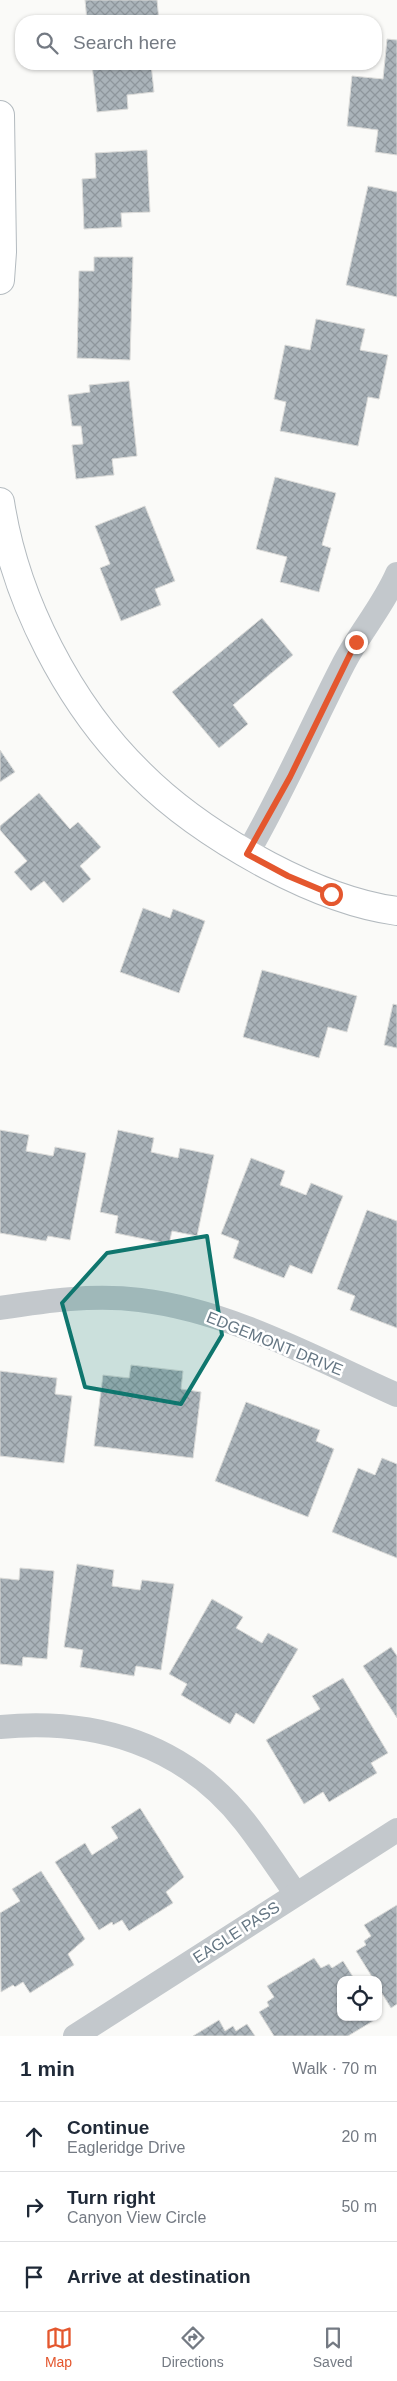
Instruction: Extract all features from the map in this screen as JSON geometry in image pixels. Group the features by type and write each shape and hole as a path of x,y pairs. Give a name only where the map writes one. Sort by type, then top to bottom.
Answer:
{"main road":[{"path":"0,116 2,243 0,280"},
{"path":"0,502 6,554 61,673 91,718 140,774 201,824 247,854 288,876 331,894 397,911"}],"street":[{"path":"247,854 290,777 356,642 380,606 397,574"},
{"name":"EDGEMONT DRIVE","path":"0,1308 70,1298 139,1300 177,1306 243,1326 397,1395"},
{"path":"0,1727 54,1724 87,1728 122,1737 157,1750 190,1770 238,1814 296,1894"},
{"name":"EAGLE PASS","path":"75,2036 397,1830"}],"highlighted area":[{"path":"207,1236 222,1335 181,1404 85,1387 62,1303 107,1253"}],"building":[{"path":"85,0 157,0 158,15 86,15"},
{"path":"387,39 397,40 397,155 375,152 378,130 347,126 352,76 383,79"},
{"path":"93,70 152,70 154,92 127,95 128,109 97,112"},
{"path":"147,150 150,212 121,213 122,227 84,229 82,179 96,178 95,153"},
{"path":"368,186 397,192 397,297 346,285"},
{"path":"94,257 133,257 130,360 77,358 79,271 94,271"},
{"path":"316,319 365,329 360,350 388,355 379,399 368,397 358,446 280,431 286,402 274,399 285,345 310,350"},
{"path":"129,381 137,456 112,459 114,475 76,479 72,445 83,444 81,426 72,426 68,395 90,392 89,385"},
{"path":"275,477 336,493 322,545 331,548 319,592 280,582 287,557 256,549"},
{"path":"145,506 175,581 155,589 161,605 121,621 100,568 110,564 95,526"},
{"path":"262,618 293,655 233,705 248,724 219,748 172,692"},
{"path":"0,750 15,772 0,782"},
{"path":"39,793 70,829 78,822 101,847 80,866 91,879 63,903 44,881 31,891 14,872 27,861 0,830 0,826"},
{"path":"143,908 170,918 173,909 205,921 179,993 120,972"},
{"path":"262,970 357,996 347,1032 328,1027 319,1058 243,1037"},
{"path":"393,1004 397,1005 397,1048 384,1045"},
{"path":"0,1130 29,1135 26,1151 53,1156 55,1147 86,1153 70,1240 48,1236 46,1241 0,1233"},
{"path":"118,1130 154,1138 151,1152 178,1158 180,1148 214,1155 197,1236 172,1231 169,1244 115,1233 118,1216 100,1212"},
{"path":"251,1158 285,1171 280,1185 306,1195 311,1183 343,1196 312,1274 290,1265 284,1278 233,1258 239,1241 221,1234"},
{"path":"367,1210 397,1221 397,1328 350,1310 355,1296 337,1289"},
{"path":"131,1365 183,1371 181,1389 201,1392 193,1458 94,1446 103,1375 129,1378"},
{"path":"0,1371 57,1378 55,1394 72,1396 64,1463 0,1456"},
{"path":"246,1402 320,1430 316,1441 334,1449 308,1517 215,1481"},
{"path":"382,1458 397,1464 397,1558 332,1532 358,1468 375,1475"},
{"path":"77,1564 114,1570 112,1586 140,1590 142,1580 174,1584 161,1670 136,1666 134,1676 80,1667 83,1650 64,1647"},
{"path":"20,1568 54,1571 47,1659 23,1657 22,1666 0,1664 0,1578 19,1580"},
{"path":"212,1599 243,1617 236,1628 262,1643 268,1633 298,1649 254,1724 236,1713 230,1724 181,1695 187,1684 169,1674"},
{"path":"391,1647 397,1656 397,1718 363,1666"},
{"path":"343,1678 388,1753 371,1763 377,1773 329,1802 323,1792 304,1804 266,1740 320,1709 312,1696"},
{"path":"140,1808 184,1877 166,1892 173,1903 129,1931 122,1920 113,1925 112,1922 99,1930 55,1862 85,1843 92,1855 118,1838 111,1827"},
{"path":"41,1871 85,1939 68,1954 74,1965 30,1993 23,1982 1,1992 0,1913 20,1901 12,1889"},
{"path":"397,1905 397,2004 391,2008 382,1993 382,1976 372,1976 356,1951 366,1945 364,1941 371,1936 364,1925"},
{"path":"314,1958 321,1968 329,1964 332,1968 343,1961 352,1976 337,1976 337,2021 373,2021 348,2036 274,2036 259,2012 269,2006 267,2002 274,1997 267,1986"},
{"path":"219,2020 225,2031 233,2026 236,2031 247,2024 255,2036 193,2036"}],"route":[{"path":"331,894 288,876 247,854 290,777 356,642"}]}
